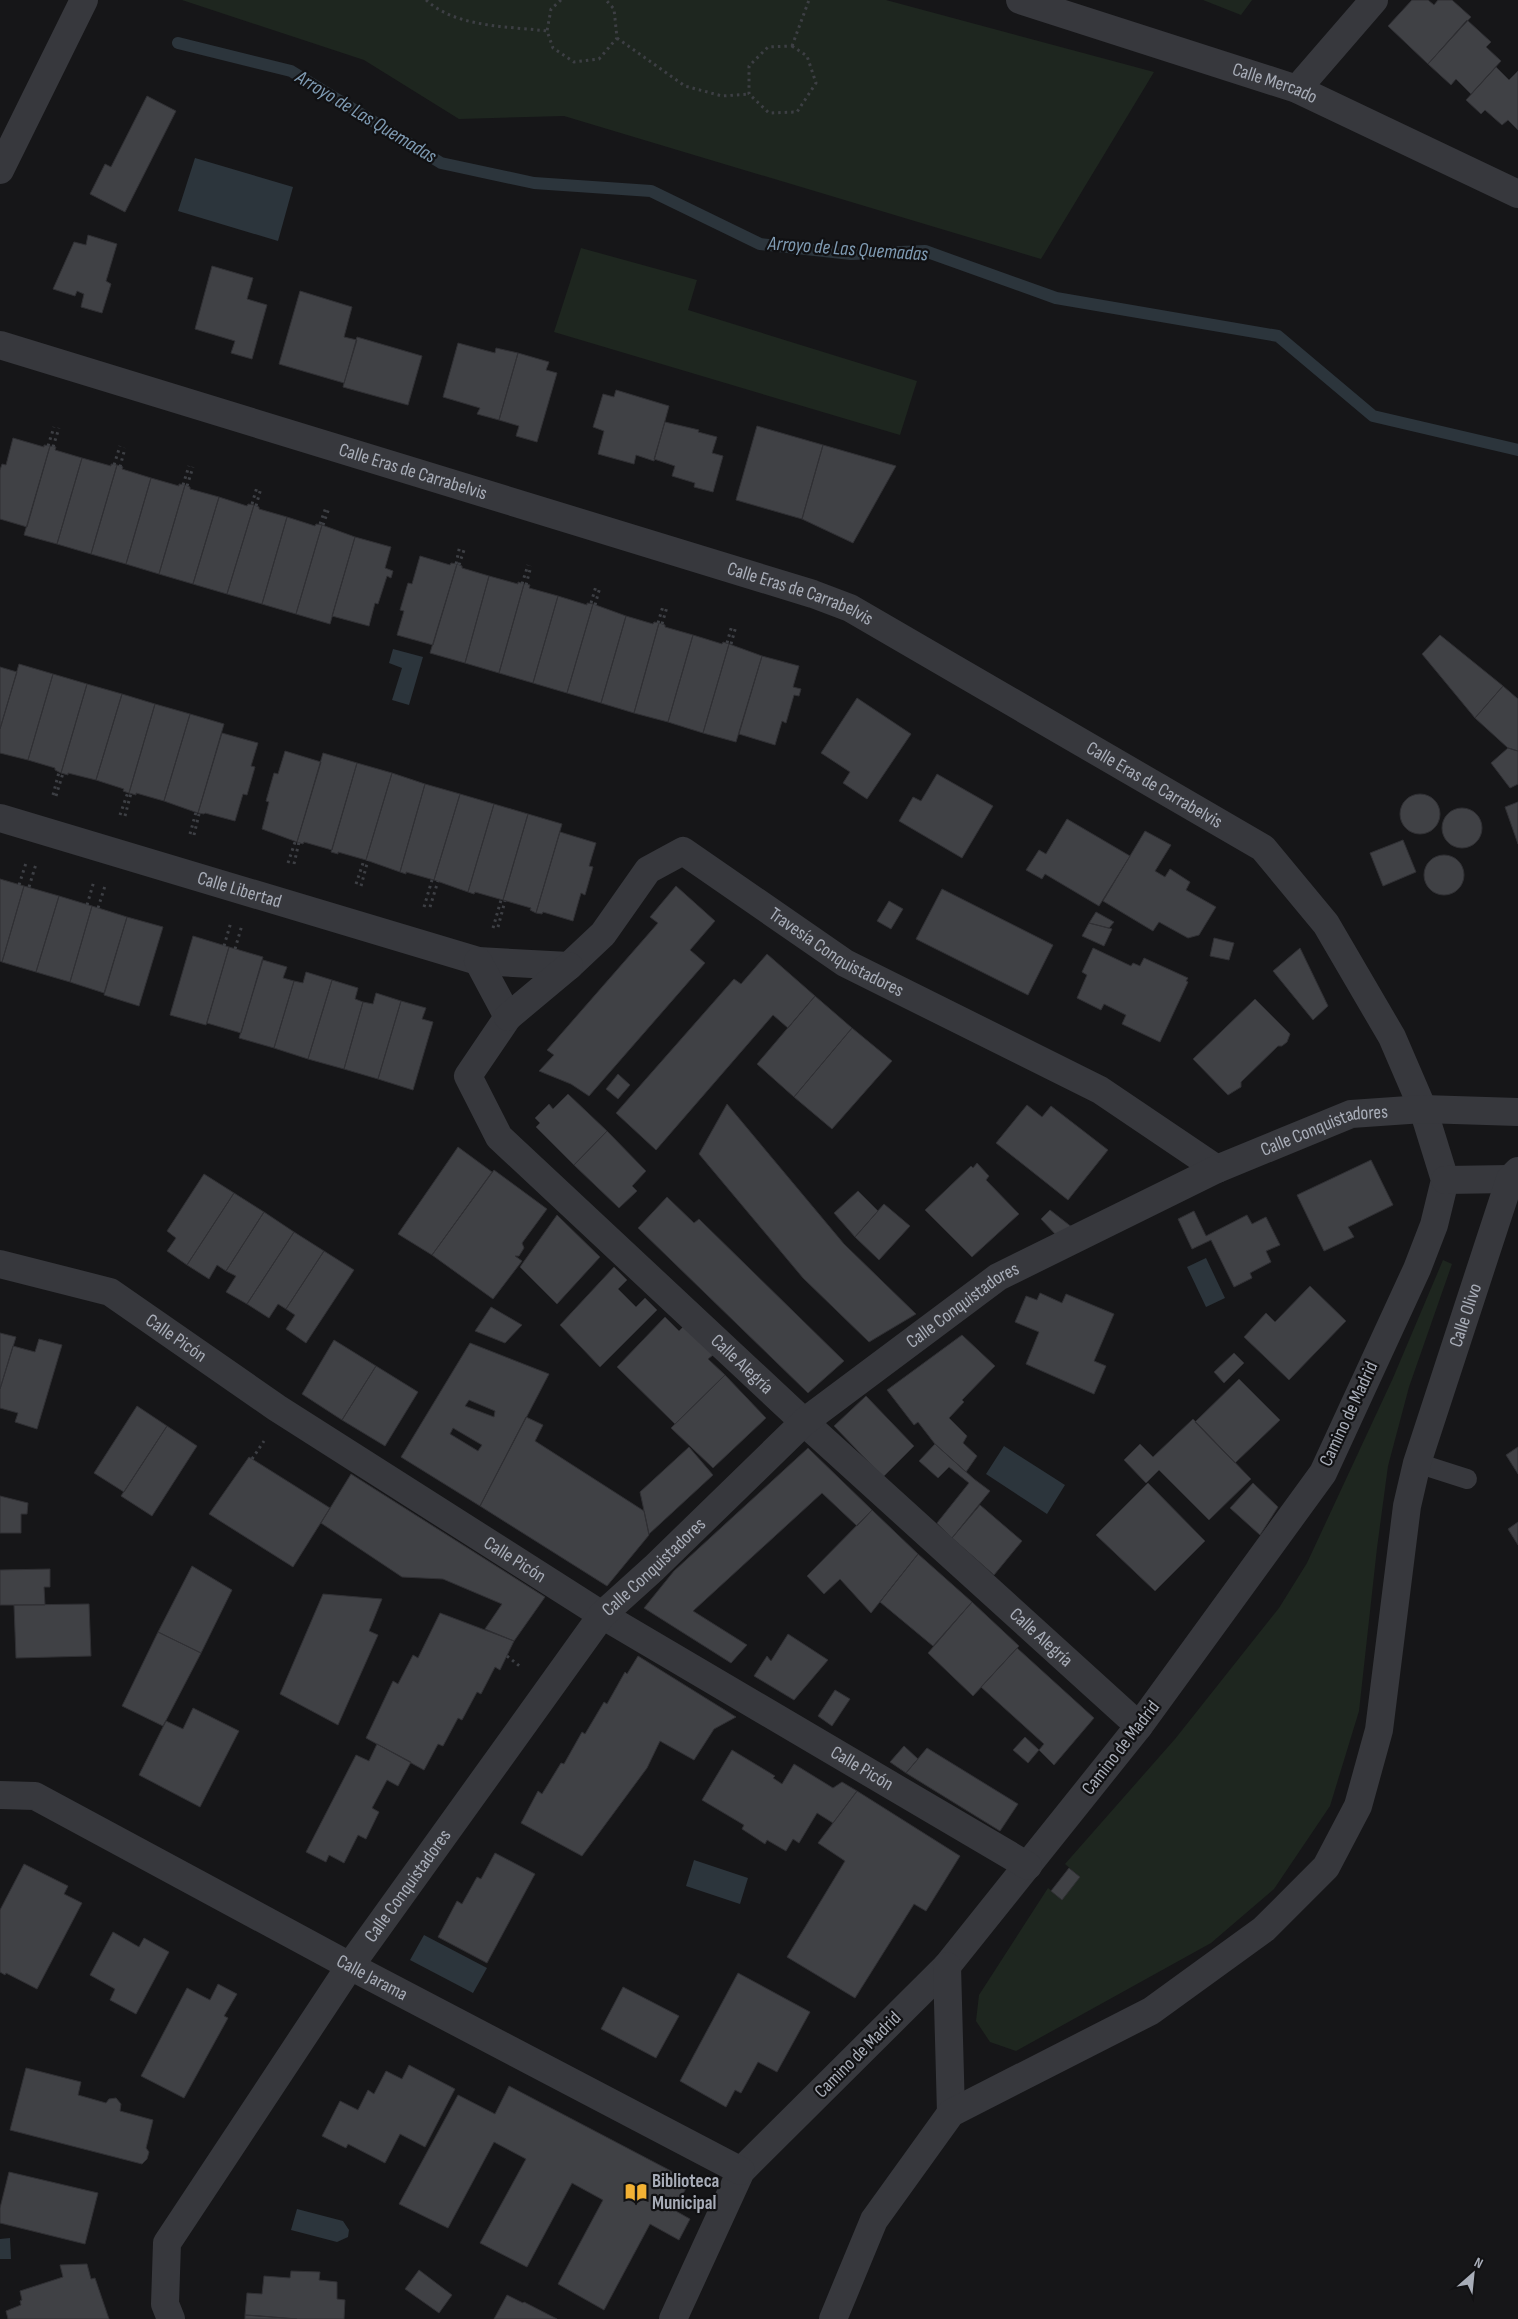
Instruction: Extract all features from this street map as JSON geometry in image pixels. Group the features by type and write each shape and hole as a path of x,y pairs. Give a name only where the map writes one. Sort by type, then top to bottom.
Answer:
{"street":[{"path":"0,170 84,0"},
{"name":"Calle Mercado","path":"1020,0 1297,89 1518,194"},
{"path":"1297,89 1374,0"},
{"name":"Calle Eras de Carrabelvis","path":"0,345 794,588 850,608 1263,848 1326,924 1392,1037 1423,1109"},
{"name":"Calle Libertad","path":"0,818 478,961"},
{"name":"Travesía Conquistadores","path":"569,966 603,934 648,870 683,851 845,963 1100,1090 1217,1169"},
{"path":"478,961 569,966"},
{"path":"478,961 508,1017 569,966"},
{"name":"Calle Alegría","path":"508,1017 468,1076 499,1137 804,1422 1139,1726"},
{"path":"1423,1109 1445,1180 1514,1175"},
{"name":"Calle Conquistadores","path":"171,2319 165,2304 167,2244 350,1966 602,1615 654,1568 804,1422 998,1278 1217,1169 1350,1114 1423,1109 1518,1112"},
{"name":"Calle Olivo","path":"951,2113 1151,2011 1264,1929 1326,1867 1358,1806 1379,1730 1407,1506 1417,1463 1514,1175"},
{"name":"Camino de Madrid","path":"673,2319 742,2170 947,1966 1139,1726 1323,1473 1417,1269 1434,1225 1445,1180"},
{"name":"Calle Picón","path":"0,1264 110,1292 277,1408 602,1615 1028,1866"},
{"name":"Calle Jarama","path":"0,1795 34,1796 350,1966 742,2170"},
{"path":"833,2319 874,2220 951,2113 947,1966"}],"lane":[{"path":"1417,1463 1467,1479"}],"path":[{"path":"426,0 432,6 462,21 547,31"},
{"path":"561,0 551,9 547,31 553,48 574,62 599,59 617,38 614,9 606,0"},
{"path":"792,46 809,0"},
{"path":"617,38 685,86 722,96 749,94"},
{"path":"792,46 807,56 816,84 797,112 769,113 749,94 749,66 768,47 792,46"},
{"path":"48,446 54,427"},
{"path":"53,447 59,428"},
{"path":"114,465 120,446"},
{"path":"120,466 125,448"},
{"path":"189,466 185,486 193,467"},
{"path":"254,505 259,488"},
{"path":"322,525 327,508"},
{"path":"457,564 462,546"},
{"path":"524,584 529,566"},
{"path":"593,604 598,586"},
{"path":"663,606 660,623 667,607"},
{"path":"729,644 734,625"},
{"path":"55,796 61,772"},
{"path":"120,815 130,793 126,816"},
{"path":"192,834 198,813"},
{"path":"288,863 297,842 294,864"},
{"path":"19,885 26,860"},
{"path":"356,884 366,860 361,886"},
{"path":"29,887 36,862"},
{"path":"87,904 94,880"},
{"path":"424,906 432,880"},
{"path":"430,908 438,881"},
{"path":"98,908 106,883"},
{"path":"500,900 494,932 505,902"},
{"path":"224,946 232,921"},
{"path":"235,949 242,924"},
{"path":"507,1656 523,1668"}],"shaded area":[{"path":"182,0 886,0 1154,72 1041,259 564,116 459,119 364,60"},
{"path":"1203,0 1252,0 1241,15"},
{"path":"195,158 293,187 278,241 178,211"},
{"path":"581,248 697,280 688,310 917,381 900,435 554,332"},
{"path":"393,649 423,657 409,705 392,700 402,668 389,663"},
{"path":"1206,1258 1225,1298 1206,1307 1187,1267"},
{"path":"1443,1260 1452,1264 1409,1387 1388,1466 1359,1711 1330,1806 1274,1889 1211,1943 1016,2051 990,2042 976,2021 979,1995 1048,1888 1062,1899 1080,1877 1065,1864 1175,1739 1279,1608 1307,1563 1393,1378"},
{"path":"1004,1446 1065,1485 1047,1514 986,1474"},
{"path":"694,1860 748,1878 740,1904 686,1886"},
{"path":"424,1935 487,1968 473,1993 410,1960"},
{"path":"297,2209 343,2221 349,2230 348,2237 337,2242 291,2230"},
{"path":"10,2238 11,2259 0,2259 0,2239"}],"building":[{"path":"1412,0 1428,0 1434,5 1438,0 1452,0 1471,17 1428,64 1388,26"},
{"path":"1467,20 1491,42 1486,47 1501,61 1471,94 1456,79 1451,85 1428,64"},
{"path":"1496,67 1509,80 1518,71 1518,130 1508,120 1502,125 1485,110 1481,114 1466,100"},
{"path":"147,96 176,111 125,212 90,194 105,164 111,167"},
{"path":"88,235 117,244 106,281 111,284 102,313 81,307 84,294 77,291 75,296 53,289 74,242 86,245"},
{"path":"212,266 253,278 247,299 267,305 252,359 231,353 235,341 195,329"},
{"path":"300,291 352,307 344,337 357,340 344,383 279,364"},
{"path":"357,337 422,356 408,405 343,387"},
{"path":"458,343 495,353 496,348 518,353 499,420 477,414 480,408 443,397"},
{"path":"518,353 549,362 546,370 557,373 537,442 516,436 519,426 499,420"},
{"path":"616,390 669,406 654,461 636,455 634,464 598,454 604,431 593,427 603,394 614,397"},
{"path":"665,422 699,430 698,432 717,437 712,453 723,456 713,492 694,487 695,483 672,476 675,466 654,459"},
{"path":"757,426 823,445 802,519 736,500"},
{"path":"13,438 44,447 44,445 50,446 27,527 0,519 0,470 2,464 6,465"},
{"path":"823,445 896,466 853,543 802,519"},
{"path":"50,446 56,447 55,450 82,458 57,544 24,535"},
{"path":"82,458 111,466 111,464 117,465 91,554 57,544"},
{"path":"117,465 123,467 122,469 151,478 126,564 91,554"},
{"path":"151,478 179,486 179,484 185,485 159,574 126,564"},
{"path":"185,485 190,487 190,489 219,497 193,584 159,574"},
{"path":"219,497 247,506 248,504 254,505 227,594 193,584"},
{"path":"254,505 259,507 259,509 287,517 262,604 227,594"},
{"path":"287,517 315,526 316,524 322,525 296,614 262,604"},
{"path":"322,525 355,537 330,624 296,614"},
{"path":"355,537 391,547 385,568 393,571 391,578 387,576 378,604 375,603 369,626 332,616"},
{"path":"420,556 450,565 451,563 457,564 433,645 397,635 404,611 400,610 408,583 412,584"},
{"path":"457,564 462,566 462,568 489,576 465,663 430,653"},
{"path":"489,576 524,584 499,673 465,663"},
{"path":"524,584 530,585 529,588 558,596 533,683 499,673"},
{"path":"558,596 587,605 587,603 593,604 567,693 533,683"},
{"path":"593,604 626,616 601,703 567,693"},
{"path":"626,616 653,624 654,622 659,623 634,713 601,703"},
{"path":"659,623 665,625 665,627 693,635 668,722 634,713"},
{"path":"693,635 722,644 723,642 729,644 703,733 668,722"},
{"path":"1440,635 1503,686 1475,718 1422,654"},
{"path":"729,644 762,656 736,742 703,733"},
{"path":"762,656 799,666 793,687 801,689 799,696 794,695 786,723 782,721 775,745 739,734"},
{"path":"19,664 53,674 28,760 0,753 0,729"},
{"path":"0,667 17,672 0,729"},
{"path":"53,674 87,684 61,773 55,770 55,768 28,760"},
{"path":"87,684 122,694 96,780 61,773"},
{"path":"1503,686 1518,699 1518,751 1508,748 1475,718"},
{"path":"122,694 155,704 129,793 123,791 124,789 96,780"},
{"path":"857,698 911,734 867,799 843,783 850,772 821,753"},
{"path":"155,704 190,714 164,801 136,793 136,795 129,793"},
{"path":"190,714 224,724 198,813 164,801"},
{"path":"222,733 258,743 251,766 255,767 247,795 243,794 235,821 198,813"},
{"path":"1508,748 1518,751 1518,784 1510,788 1491,763"},
{"path":"285,751 321,762 297,842 262,829 269,802 266,801 274,773 278,774"},
{"path":"323,753 357,763 332,850 304,842 303,844 297,842"},
{"path":"357,763 392,773 366,860 338,852 338,854 331,852"},
{"path":"392,773 425,784 400,872 366,860"},
{"path":"937,774 993,806 962,858 899,821 913,797 921,801"},
{"path":"425,784 460,794 434,880 400,872"},
{"path":"460,794 494,804 468,892 434,880"},
{"path":"1424,794 1431,797 1437,803 1440,814 1439,822 1431,831 1424,834 1416,834 1409,831 1401,822 1400,810 1403,803 1412,795"},
{"path":"1518,802 1518,844 1505,807"},
{"path":"494,804 528,814 503,900 475,892 474,894 468,892"},
{"path":"1466,808 1473,811 1479,817 1482,828 1481,836 1473,845 1466,848 1458,848 1451,845 1443,836 1442,824 1445,817 1454,809"},
{"path":"528,814 562,824 536,913 530,910 531,908 503,900"},
{"path":"1067,819 1130,856 1099,906 1045,874 1042,879 1026,870 1039,850 1046,854"},
{"path":"1145,831 1171,845 1155,871 1165,877 1170,869 1190,882 1186,890 1216,907 1199,935 1188,938 1159,922 1153,931 1103,901"},
{"path":"560,832 596,843 589,866 593,867 585,895 581,893 573,921 543,912 542,914 536,913"},
{"path":"1403,840 1416,872 1383,886 1370,853"},
{"path":"1448,855 1455,858 1461,864 1464,875 1463,883 1455,892 1448,895 1440,895 1433,892 1425,883 1424,871 1427,864 1436,856"},
{"path":"0,879 24,886 2,962 0,961"},
{"path":"24,886 59,896 36,972 2,962"},
{"path":"676,886 715,921 690,950 705,963 589,1096 571,1084 539,1071 554,1055 547,1050 658,923 650,917"},
{"path":"942,889 1053,945 1028,995 916,939"},
{"path":"59,896 92,906 70,982 36,972"},
{"path":"889,901 903,909 891,929 877,921"},
{"path":"92,906 127,917 104,993 70,982"},
{"path":"1096,912 1114,922 1109,928 1089,923"},
{"path":"127,917 163,927 139,1006 104,995"},
{"path":"1089,923 1112,929 1104,946 1082,936"},
{"path":"193,936 229,947 206,1025 170,1015"},
{"path":"1214,938 1234,943 1229,960 1210,956"},
{"path":"229,947 263,957 241,1033 207,1023"},
{"path":"1093,948 1131,966 1133,963 1140,966 1144,958 1188,978 1186,981 1188,982 1160,1042 1122,1024 1126,1015 1104,1004 1101,1010 1077,998 1087,975 1082,972"},
{"path":"1300,948 1328,1006 1313,1020 1273,971"},
{"path":"767,954 815,996 788,1028 773,1015 656,1150 616,1113 734,979 741,984"},
{"path":"263,960 287,967 283,978 294,981 274,1048 239,1038"},
{"path":"306,972 332,980 308,1059 274,1048 294,981 303,983"},
{"path":"332,980 358,988 355,999 363,1002 344,1069 308,1059"},
{"path":"376,993 401,1001 378,1079 344,1069 363,1002 373,1004"},
{"path":"815,996 852,1028 794,1097 757,1064"},
{"path":"1255,999 1290,1034 1287,1042 1282,1046 1278,1046 1241,1082 1241,1087 1228,1095 1193,1059"},
{"path":"401,1001 426,1008 422,1019 433,1022 413,1090 378,1079"},
{"path":"852,1028 892,1061 832,1129 794,1097"},
{"path":"618,1074 630,1085 618,1099 606,1089"},
{"path":"568,1094 607,1131 574,1165 536,1127 540,1123 535,1118 549,1104 553,1109"},
{"path":"727,1104 844,1244 916,1314 869,1342 803,1278 699,1154"},
{"path":"1027,1105 1042,1117 1051,1106 1108,1150 1068,1200 996,1143"},
{"path":"607,1131 646,1171 632,1186 637,1191 619,1208 574,1165"},
{"path":"458,1147 492,1172 432,1255 398,1234"},
{"path":"1371,1160 1393,1205 1348,1227 1354,1237 1324,1251 1297,1195"},
{"path":"977,1163 989,1176 986,1180 1019,1214 972,1257 925,1210 971,1166 973,1168"},
{"path":"494,1170 547,1209 522,1243 524,1248 519,1256 515,1256 522,1261 493,1299 432,1255"},
{"path":"204,1174 234,1193 187,1265 167,1251 176,1238 167,1231"},
{"path":"858,1191 878,1211 855,1237 834,1213"},
{"path":"234,1193 264,1212 226,1271 217,1265 209,1279 187,1265"},
{"path":"667,1197 694,1223 699,1219 844,1361 808,1393 638,1228"},
{"path":"884,1204 910,1226 879,1260 855,1237"},
{"path":"1050,1210 1073,1228 1057,1236 1041,1219"},
{"path":"1194,1211 1206,1236 1247,1215 1252,1224 1266,1217 1280,1245 1266,1251 1271,1262 1250,1273 1252,1278 1234,1287 1211,1240 1192,1249 1178,1219"},
{"path":"264,1212 294,1232 247,1304 226,1292 236,1276 226,1271"},
{"path":"557,1215 600,1257 557,1304 520,1267"},
{"path":"294,1232 324,1251 286,1309 278,1304 269,1318 247,1304"},
{"path":"324,1251 354,1270 306,1343 286,1329 295,1315 286,1309"},
{"path":"614,1267 627,1280 618,1289 636,1307 645,1298 657,1310 600,1367 560,1325"},
{"path":"1310,1286 1346,1321 1289,1380 1244,1337 1266,1313 1275,1322"},
{"path":"1040,1293 1062,1303 1066,1294 1114,1314 1094,1361 1106,1366 1094,1394 1026,1364 1039,1332 1015,1322 1026,1296 1037,1300"},
{"path":"491,1307 522,1325 505,1343 475,1331"},
{"path":"665,1317 679,1331 684,1326 713,1355 708,1359 725,1375 675,1424 617,1367"},
{"path":"0,1333 16,1337 0,1389"},
{"path":"962,1335 995,1366 962,1400 964,1402 949,1418 967,1436 963,1443 977,1456 966,1472 935,1444 918,1422 914,1425 887,1390"},
{"path":"39,1339 62,1345 37,1429 15,1422 18,1413 0,1408 0,1389 13,1346 35,1352"},
{"path":"334,1340 376,1366 342,1420 302,1394"},
{"path":"470,1343 549,1374 480,1506 401,1457","holes":["469,1400 495,1411 494,1417 465,1406","453,1428 482,1445 478,1451 450,1434"]},
{"path":"1234,1353 1244,1363 1224,1383 1214,1372"},
{"path":"376,1366 418,1392 385,1446 342,1420"},
{"path":"725,1375 766,1418 713,1468 671,1428"},
{"path":"1239,1379 1280,1420 1235,1463 1195,1422"},
{"path":"866,1396 914,1446 883,1477 834,1426"},
{"path":"137,1406 167,1426 124,1492 94,1473"},
{"path":"526,1417 543,1425 535,1441 644,1511 649,1535 607,1586 480,1506"},
{"path":"1193,1419 1251,1479 1209,1520 1159,1470 1146,1483 1124,1460 1140,1444 1153,1457"},
{"path":"167,1426 197,1446 152,1516 121,1496"},
{"path":"935,1444 990,1491 952,1538 937,1523 969,1483 949,1467 938,1478 919,1461"},
{"path":"689,1447 713,1475 649,1534 640,1492"},
{"path":"1518,1447 1518,1474 1506,1455"},
{"path":"808,1448 872,1510 857,1526 822,1493 693,1611 747,1645 731,1663 644,1608 674,1571"},
{"path":"249,1457 330,1508 293,1567 209,1514"},
{"path":"351,1474 545,1597 514,1641 485,1629 502,1604 443,1579 402,1577 321,1523"},
{"path":"1148,1483 1205,1541 1155,1591 1096,1535"},
{"path":"1253,1483 1278,1507 1260,1535 1230,1508"},
{"path":"0,1496 28,1503 27,1514 21,1514 21,1533 0,1533"},
{"path":"980,1505 1022,1541 994,1575 952,1538"},
{"path":"872,1510 918,1554 871,1613 840,1579 824,1594 807,1576"},
{"path":"1518,1522 1518,1545 1508,1529"},
{"path":"918,1554 972,1602 933,1646 880,1602"},
{"path":"192,1566 232,1590 201,1653 158,1632"},
{"path":"50,1569 50,1587 44,1587 45,1605 0,1605 0,1570"},
{"path":"323,1594 382,1599 369,1631 378,1635 338,1725 280,1694"},
{"path":"972,1602 1019,1646 973,1696 928,1653"},
{"path":"89,1604 91,1656 16,1658 14,1605"},
{"path":"440,1613 514,1641 500,1670 495,1667 481,1694 477,1692 462,1720 458,1718 443,1746 438,1744 424,1770 366,1738 393,1681 398,1684 413,1655 418,1658"},
{"path":"158,1632 201,1653 163,1726 122,1706"},
{"path":"788,1634 828,1660 794,1700 754,1676 767,1656 771,1661"},
{"path":"1017,1648 1094,1718 1054,1765 1039,1750 1044,1744 981,1687"},
{"path":"638,1656 736,1717 714,1729 694,1760 660,1741 647,1768 582,1856 521,1823 538,1791 542,1794 561,1763 564,1764 582,1732 585,1734 604,1702 607,1704 625,1672 627,1674"},
{"path":"835,1690 850,1699 832,1726 818,1716"},
{"path":"193,1708 239,1731 200,1807 139,1775 166,1721 183,1729"},
{"path":"1025,1737 1039,1750 1028,1763 1013,1750"},
{"path":"377,1744 411,1762 398,1786 387,1780 372,1808 379,1812 366,1839 358,1835 344,1863 329,1855 326,1862 306,1852 356,1755 369,1761"},
{"path":"904,1746 918,1759 906,1773 890,1762"},
{"path":"927,1748 1018,1804 1000,1831 906,1773"},
{"path":"732,1750 775,1776 773,1778 782,1784 794,1764 833,1788 842,1782 857,1791 833,1823 817,1813 799,1843 793,1839 786,1851 767,1840 765,1844 742,1829 744,1825 702,1800"},
{"path":"857,1791 960,1856 926,1911 914,1904 855,1998 787,1957 845,1861 818,1843"},
{"path":"495,1853 535,1874 487,1963 438,1937 457,1901 462,1904 477,1877 481,1879"},
{"path":"24,1864 68,1886 64,1894 82,1903 37,1989 6,1973 5,1975 0,1972 0,1910"},
{"path":"1069,1868 1080,1877 1062,1900 1051,1891"},
{"path":"113,1932 139,1947 144,1938 169,1952 136,2014 110,2000 115,1989 90,1975"},
{"path":"738,1973 810,2012 777,2072 758,2062 741,2093 735,2090 726,2107 680,2081"},
{"path":"218,1984 237,1994 224,2016 228,2018 184,2098 141,2076 187,1988 210,2000"},
{"path":"623,1987 679,2016 656,2058 601,2029"},
{"path":"409,2065 455,2089 425,2147 400,2134 385,2163 348,2144 346,2148 322,2136 340,2101 358,2110 368,2090 374,2094 386,2071 402,2079"},
{"path":"26,2068 81,2082 78,2095 106,2103 109,2099 116,2098 121,2104 120,2111 153,2120 146,2148 149,2152 147,2159 142,2164 10,2130"},
{"name":"Biblioteca Municipal","path":"509,2086 690,2181 674,2210 690,2219 679,2240 650,2224 604,2310 558,2284 603,2200 572,2183 527,2267 480,2243 526,2159 494,2142 448,2228 399,2204 458,2095 495,2114"},
{"path":"9,2172 98,2193 85,2244 0,2223 0,2208"},
{"path":"87,2264 91,2279 95,2278 109,2319 8,2319 6,2311 21,2305 20,2291 63,2277 60,2265"},
{"path":"419,2270 452,2295 439,2313 405,2289"},
{"path":"291,2271 320,2272 319,2280 337,2282 337,2299 345,2300 344,2319 297,2319 245,2315 247,2293 262,2294 264,2276 290,2278"},
{"path":"507,2295 524,2302 557,2319 494,2319"},
{"path":"245,2315 261,2316 297,2319 245,2319"}],"waterway":[{"name":"Arroyo de Las Quemadas","path":"178,43 291,71 441,163 534,183 651,191 760,244 851,254 925,251 1056,298 1278,336 1373,416 1518,450"}],"place":[{"name":"Biblioteca Municipal","path":"636,2192"}]}
